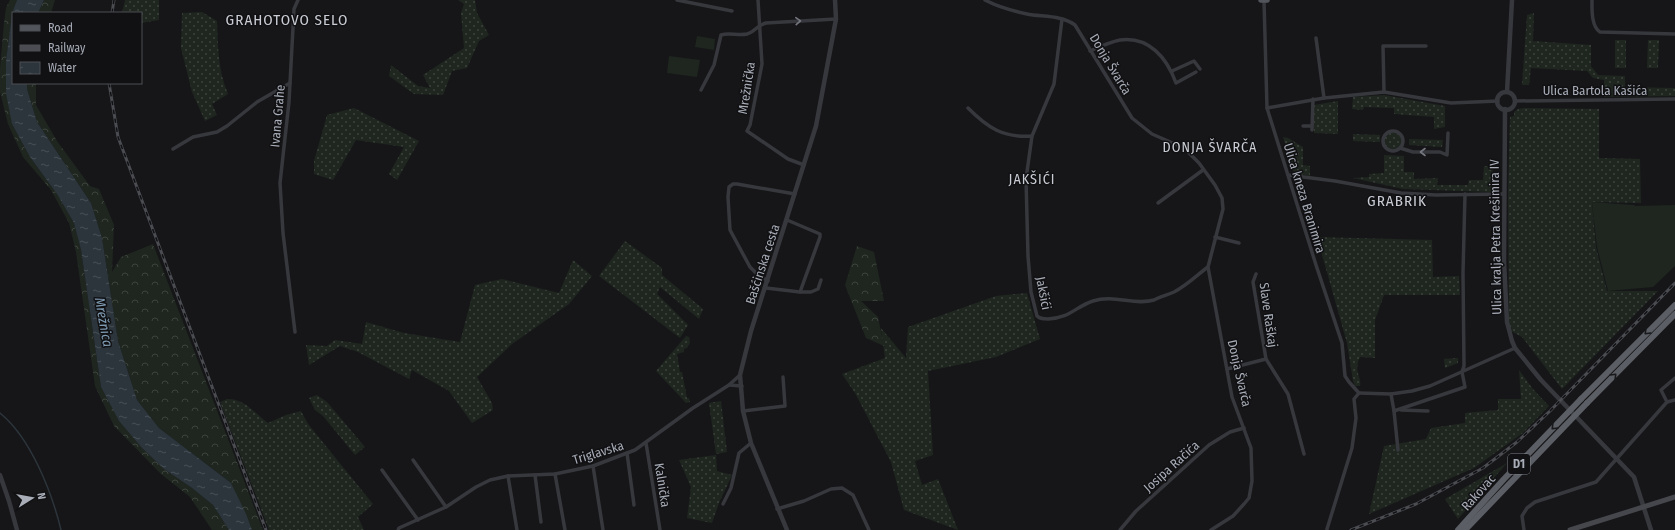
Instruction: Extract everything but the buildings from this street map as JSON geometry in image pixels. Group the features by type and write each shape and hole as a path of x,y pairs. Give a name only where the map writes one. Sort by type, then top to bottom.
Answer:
{"highway":[{"name":"Rakovac","path":"1458,530 1504,479 1581,399 1675,305"},
{"name":"Rakovac","path":"1465,530 1675,314"}],"main road":[{"path":"1570,530 1675,497"}],"street":[{"name":"Ivana Grahe","path":"295,332 283,234 280,183 290,84 294,9 298,0"},
{"path":"677,0 732,11"},
{"name":"Mrežnička","path":"758,0 762,64 750,125 747,131 788,159 804,165"},
{"name":"Bašćinska cesta","path":"787,530 777,509 751,443 743,411 740,375 751,331 766,288 804,165 820,107 836,19 835,0"},
{"name":"Donja Švarča","path":"985,0 999,6 1027,14 1062,19 1075,25 1132,118 1152,134 1184,148 1192,155 1215,185 1222,198 1223,209 1208,267 1232,397 1251,448 1252,470 1249,498 1233,516 1211,530"},
{"name":"Ulica kneza Branimira","path":"1266,0 1267,108 1342,343 1346,376 1349,382 1359,393"},
{"path":"1507,92 1512,0"},
{"path":"1592,0 1594,24 1597,31 1675,34"},
{"path":"701,90 714,65 721,35 746,34 754,31 760,24 771,22 836,19"},
{"name":"Jakšići","path":"1062,19 1054,84 1032,136 1027,163 1026,194 1031,292 1033,307 1039,318 1053,319 1066,316 1088,303 1102,299 1116,298 1143,302 1152,300 1174,292 1208,267"},
{"path":"1316,38 1324,98"},
{"path":"1090,51 1120,40 1139,42 1157,50 1172,71 1176,83 1198,71 1194,61 1172,71"},
{"path":"1384,92 1382,46 1426,46"},
{"path":"173,149 197,135 217,132 257,102 290,84"},
{"path":"1267,108 1313,99 1384,92 1451,103 1498,101"},
{"path":"1507,92 1512,94 1515,100 1512,107 1505,109 1500,106 1498,101 1501,93 1507,92"},
{"path":"1303,126 1312,128 1313,99"},
{"name":"Ulica Bartola Kašića","path":"1515,100 1675,99"},
{"path":"968,108 990,128 1006,135 1019,137 1032,136"},
{"name":"Ulica kralja Petra Krešimira IV","path":"1505,109 1504,194 1506,309 1509,330 1515,348 1541,380 1634,477 1651,530"},
{"path":"1400,148 1403,140 1401,134 1396,131 1387,132 1382,141 1385,147 1392,151 1400,148 1413,152 1440,152 1447,155 1448,133"},
{"path":"1158,203 1203,170"},
{"path":"1288,175 1335,181 1401,193 1504,194"},
{"path":"768,281 750,267 730,230 728,196 729,187 733,184 737,184 795,194"},
{"path":"1396,410 1464,387 1462,372 1464,366 1463,273 1465,194"},
{"path":"787,220 820,234 800,292"},
{"path":"1215,237 1239,243"},
{"name":"Slave Raškaj","path":"1256,274 1253,282 1266,359 1288,394 1304,454"},
{"path":"766,288 811,292 818,289 821,280"},
{"path":"1327,529 1352,448 1356,418 1354,399 1359,393 1391,394 1418,390 1515,348"},
{"name":"Slave Raškaj","path":"1227,369 1266,359"},
{"name":"Triglavska","path":"398,530 399,528 446,507 476,487 490,480 508,476 555,474 593,466 635,450 692,408 729,385 740,375"},
{"path":"743,411 785,406 783,377"},
{"path":"1667,402 1662,390 1675,378"},
{"path":"729,385 742,386"},
{"path":"1391,394 1396,410 1398,450"},
{"path":"1524,530 1522,516 1527,508 1535,502 1596,482 1667,402 1675,400"},
{"path":"1396,410 1428,411"},
{"name":"Josipa Račića","path":"1120,530 1136,511 1209,445 1230,432 1244,428"},
{"name":"Kalnička","path":"646,443 660,530"},
{"path":"723,504 731,488 739,453 751,443"},
{"path":"627,453 634,504"},
{"path":"413,460 446,507"},
{"path":"593,466 603,530"},
{"path":"382,470 418,520"},
{"path":"555,474 565,530"},
{"path":"0,475 17,530"},
{"path":"534,475 541,522"},
{"path":"508,476 517,530"},
{"path":"777,509 804,501 831,489 842,488 853,496 869,530"}],"green space":[{"path":"10,0 17,0 12,12 6,61 12,124 30,157 57,194 74,223 81,250 101,387 119,421 142,448 164,469 192,488 213,505 229,530 212,530 190,497 161,474 114,426 95,386 76,252 69,223 51,190 23,157 8,124 0,92 0,69 6,8"},
{"path":"44,0 55,0 51,12 38,12"},
{"path":"125,0 159,0 159,20 142,23 142,12 122,12"},
{"path":"458,0 475,0 477,13 489,35 479,41 467,68 452,71 443,95 414,94 389,76 391,65 418,86 430,88 423,75 464,48 461,13 464,4"},
{"path":"202,12 217,21 220,67 228,94 212,104 217,115 205,121 192,92 181,48 182,13"},
{"path":"1534,13 1533,41 1591,45 1591,66 1598,75 1625,76 1625,87 1675,88 1675,96 1604,97 1604,80 1593,78 1587,71 1531,68 1529,85 1522,85 1527,15"},
{"path":"697,36 715,39 714,50 695,47"},
{"path":"1615,40 1626,40 1626,68 1615,68"},
{"path":"1648,40 1659,40 1658,68 1647,68"},
{"path":"669,56 700,60 697,77 667,73"},
{"path":"27,84 36,84 36,105 57,141 90,186 99,189 114,225 112,272 121,257 153,244 263,530 252,530 231,483 159,428 137,400 118,341 102,238 91,203 37,122 27,89"},
{"path":"1384,95 1445,106 1445,127 1434,129 1434,117 1394,114 1394,108 1364,107 1363,110 1352,109 1353,97"},
{"path":"1338,101 1338,134 1314,133 1314,105"},
{"path":"354,108 419,141 397,180 389,174 404,147 356,140 333,180 314,174 314,161 327,115"},
{"path":"1518,109 1599,109 1599,158 1640,159 1641,203 1592,202 1596,247 1607,291 1658,291 1562,389 1522,337 1509,330 1508,194 1510,117 1514,116 1514,112"},
{"path":"1393,132 1399,135 1402,141 1399,147 1393,150 1387,147 1384,141 1387,135"},
{"path":"1353,134 1380,135 1380,142 1353,141"},
{"path":"1283,137 1288,138 1303,147 1303,165 1310,166 1310,176 1294,173"},
{"path":"1409,139 1443,140 1442,147 1409,145"},
{"path":"1384,155 1404,156 1404,172 1414,172 1414,179 1438,178 1437,185 1468,185 1469,180 1483,180 1484,166 1493,167 1492,192 1403,189 1353,178 1369,177 1369,174 1384,173"},
{"path":"1592,202 1635,206 1675,205 1675,266 1653,287 1608,291 1597,247"},
{"path":"1317,237 1432,240 1433,277 1459,276 1460,295 1384,295 1375,320 1375,358 1360,357 1358,362 1357,370 1360,386 1355,386 1353,381 1347,343"},
{"path":"625,241 662,268 662,275 703,309 699,319 660,287 657,294 688,325 680,338 599,276"},
{"path":"857,246 874,252 884,301 861,301 878,317 884,346 866,338 845,285"},
{"path":"573,260 592,276 569,304 512,344 477,377 492,403 493,410 472,423 449,391 412,370 409,379 358,352 340,346 309,365 306,345 327,346 335,340 362,344 366,322 404,333 460,342 475,285 502,279 559,293"},
{"path":"1027,293 1040,339 996,357 928,371 933,455 915,461 922,485 938,479 958,530 904,510 891,462 855,393 842,374 885,358 881,328 906,358 908,327 996,296"},
{"path":"686,336 689,337 690,343 687,348 684,349 684,352 677,354 687,398 689,398 690,402 686,403 656,371"},
{"path":"1458,358 1458,363 1445,368 1444,359"},
{"path":"1519,370 1533,389 1549,406 1523,433 1474,468 1369,514 1384,446 1426,439 1431,428 1465,423 1465,413 1498,410 1498,399 1521,399"},
{"path":"317,395 327,402 365,447 355,455 323,416 315,410 309,398"},
{"path":"227,399 239,401 268,423 286,415 301,411 308,424 373,504 358,517 364,530 269,530 220,402"},
{"path":"721,401 727,452 716,454 709,403"},
{"path":"716,455 717,471 732,475 719,503 712,523 687,518 691,487 679,460"},
{"path":"1507,463 1458,519 1445,499"}],"water":[{"path":"17,0 44,0 38,12 12,12"},
{"name":"Mrežnica","path":"12,13 12,84 27,84 27,89 37,122 91,203 102,238 118,341 137,400 159,428 231,483 252,530 229,530 213,505 192,488 164,469 142,448 119,421 101,387 81,250 74,223 57,194 30,157 12,124 6,93 6,61"}],"waterway":[{"path":"0,413 11,424 31,451 46,483 61,530"}],"railway":[{"path":"112,12 114,0"},
{"path":"109,84 118,137 266,530"},
{"path":"1351,530 1416,504 1483,468 1517,442 1550,411 1675,283"}],"district":[{"name":"GRAHOTOVO SELO","path":"287,20"},
{"name":"DONJA ŠVARČA","path":"1210,147"},
{"name":"JAKŠIĆI","path":"1032,179"},
{"name":"GRABRIK","path":"1397,201"}]}
